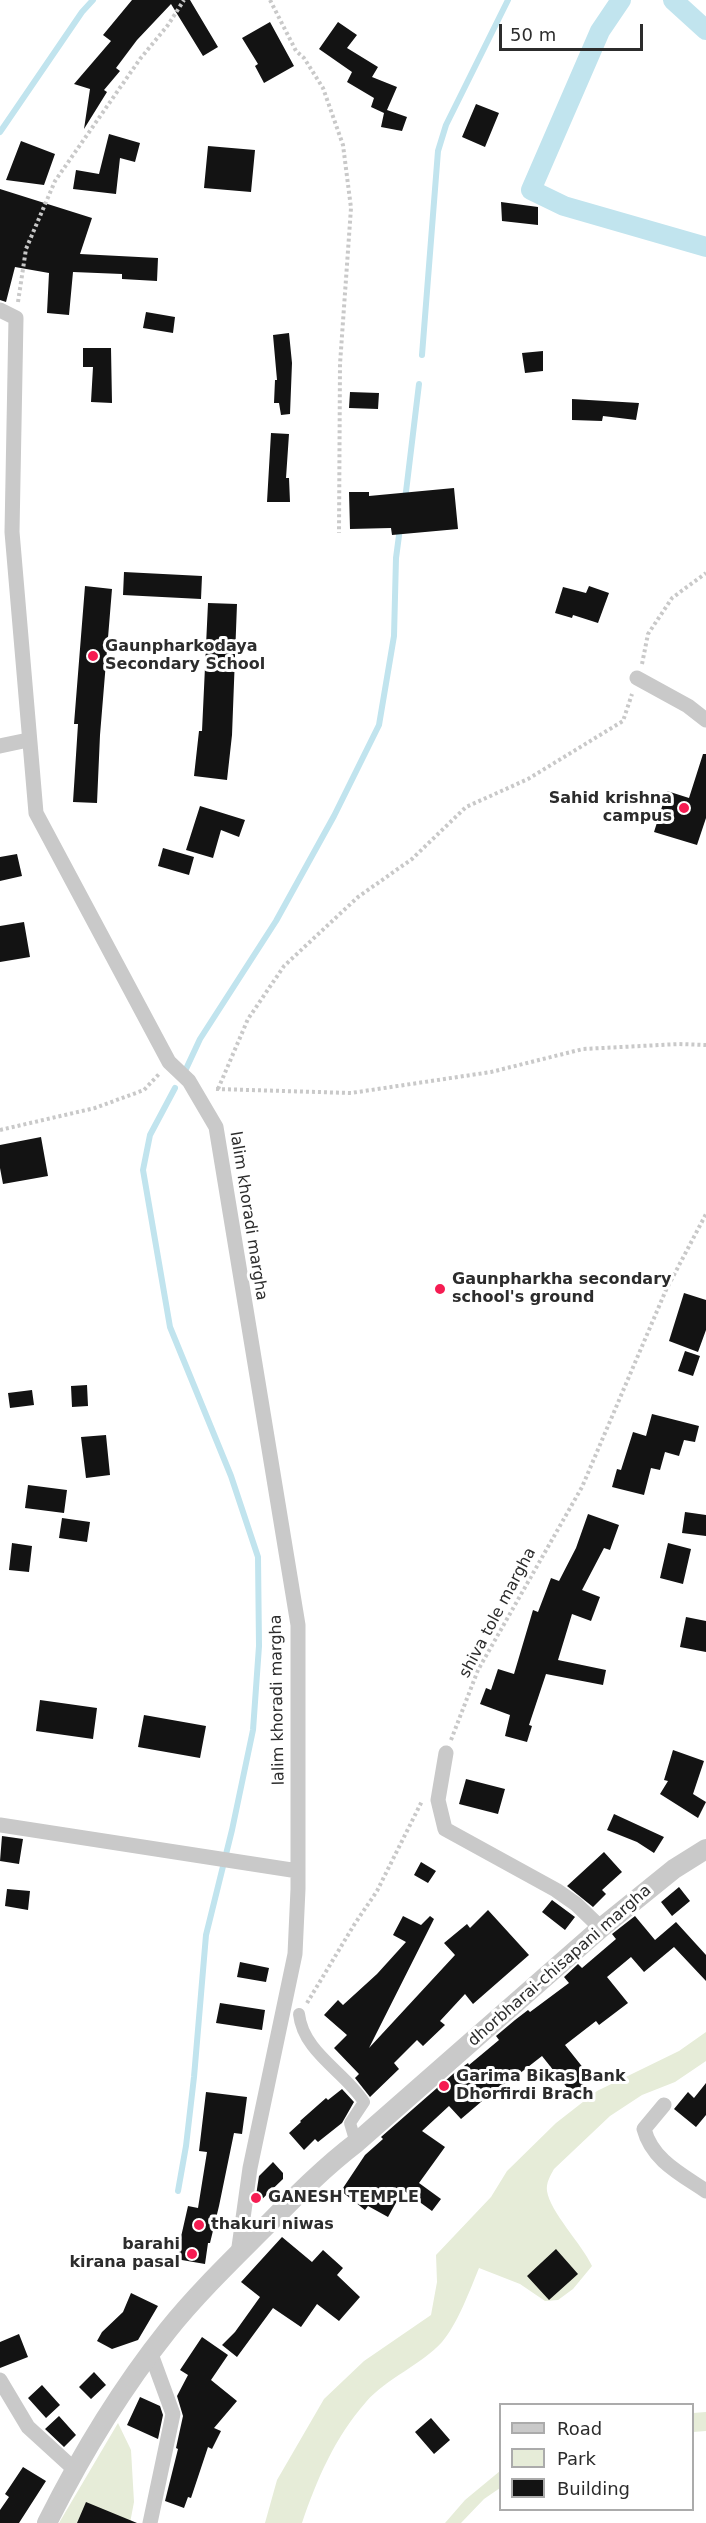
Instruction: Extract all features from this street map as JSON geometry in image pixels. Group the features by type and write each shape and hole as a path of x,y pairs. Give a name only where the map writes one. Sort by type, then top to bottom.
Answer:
{"street":[{"path":"0,310 16,318"},
{"name":"lalim khoradi margha","path":"16,318 12,532 36,813 169,1062 189,1081 216,1127 298,1625 298,1871 295,1954 250,2168 238,2254"},
{"path":"637,678 688,706 706,720"},
{"path":"0,746 28,740"},
{"path":"446,1753 438,1800 445,1829 556,1890 576,1904 601,1929"},
{"path":"0,1825 298,1871"},
{"name":"dhorbharai-chisapani margha","path":"47,2523 74,2469 151,2354 169,2329 238,2254 326,2166 356,2143 601,1929 674,1869 706,1849"},
{"path":"299,2014 300,2027 306,2038 355,2088 364,2102 351,2123 356,2143"},
{"path":"664,2105 644,2128 647,2140 660,2158 706,2191"},
{"path":"150,2523 173,2414 151,2354"},
{"path":"0,2380 28,2427 74,2469"}],"path":[{"path":"16,318 26,249 55,181 140,58 168,25 184,0"},
{"path":"270,0 296,51 304,58 323,88 343,145 351,208 340,364 339,533"},
{"path":"218,1089 248,1019 284,966 358,897 412,859 466,807 528,779 623,721 648,634 672,598 706,573"},
{"path":"189,1081 218,1089 351,1093 491,1072 583,1049 679,1044 706,1045"},
{"path":"0,1130 95,1108 144,1090 169,1062"},
{"name":"shiva tole margha","path":"446,1753 478,1670 582,1486 666,1290 706,1214"},
{"path":"299,2014 377,1892 425,1795"}],"green space":[{"path":"706,2032 706,2061 675,2082 642,2095 610,2116 551,2174 547,2188 549,2199 592,2266 573,2289 558,2300 545,2301 520,2284 479,2268 448,2335 424,2358 374,2393 345,2429 314,2490 302,2523 265,2523 277,2480 324,2399 364,2361 431,2315 437,2282 436,2255 491,2197 507,2171 556,2123 597,2091 679,2051"},
{"path":"706,2412 706,2431 694,2432 694,2413"},
{"path":"118,2423 131,2450 134,2502 130,2523 59,2523"},
{"path":"499,2472 499,2489 484,2499 461,2523 445,2523 465,2500"}],"building":[{"path":"132,0 190,0 218,47 203,56 171,4 137,40 116,68 120,71 104,90 107,92 84,129 90,89 74,84 111,41 103,35"},
{"path":"270,22 294,66 264,83 255,66 258,64 242,38"},
{"path":"338,22 357,35 347,48 378,67 372,77 397,87 387,110 407,117 402,131 381,127 384,113 371,107 374,98 347,82 352,72 319,49"},
{"path":"476,104 499,113 485,147 462,137"},
{"path":"109,134 140,143 135,162 120,158 116,194 73,189 76,170 99,174"},
{"path":"21,141 55,154 44,185 6,180"},
{"path":"208,146 255,150 251,192 204,188"},
{"path":"0,189 92,218 80,254 158,258 157,281 122,279 122,274 73,272 69,315 47,313 49,273 15,267 6,302 0,300"},
{"path":"501,202 538,207 538,225 502,221"},
{"path":"146,312 175,317 173,333 143,328"},
{"path":"289,333 292,363 290,414 281,415 279,403 274,403 275,380 277,380 273,335"},
{"path":"83,348 111,348 112,403 91,402 93,367 83,367"},
{"path":"543,351 543,371 525,373 522,353"},
{"path":"350,392 379,393 378,409 349,408"},
{"path":"572,399 639,403 636,420 603,416 602,421 572,420"},
{"path":"271,433 289,434 286,478 289,478 290,502 267,502"},
{"path":"454,488 458,529 392,535 391,528 350,529 349,492 369,492 369,496"},
{"path":"124,572 202,576 201,599 123,595"},
{"name":"Gaunpharkodaya Secondary School","path":"85,586 112,589 97,803 73,802 78,724 74,724"},
{"path":"589,586 609,593 598,623 573,615 572,618 555,613 563,587 586,593"},
{"path":"208,603 237,604 232,735 227,780 194,776 199,731 202,731"},
{"name":"Sahid krishna campus","path":"703,754 706,754 706,818 697,845 654,832 667,791 689,798"},
{"path":"200,806 245,820 239,837 221,830 213,858 186,850"},
{"path":"163,848 194,857 189,875 158,866"},
{"path":"17,854 22,876 0,881 0,857"},
{"path":"24,922 30,957 0,962 0,926"},
{"path":"41,1137 48,1176 3,1184 0,1145"},
{"path":"684,1293 706,1300 706,1330 698,1352 669,1341"},
{"path":"685,1351 700,1356 693,1376 678,1371"},
{"path":"87,1385 88,1406 72,1407 71,1386"},
{"path":"32,1390 34,1405 10,1408 8,1393"},
{"path":"652,1414 699,1426 695,1442 684,1440 679,1456 665,1452 660,1470 651,1468 644,1495 612,1487 617,1469 621,1470 633,1432 646,1436"},
{"path":"106,1435 110,1475 86,1478 81,1437"},
{"path":"28,1485 67,1490 64,1513 25,1508"},
{"path":"685,1512 706,1515 706,1536 682,1533"},
{"path":"588,1514 619,1525 610,1550 604,1548 582,1590 600,1597 591,1621 572,1614 558,1660 606,1670 603,1685 546,1674 529,1725 532,1726 527,1742 505,1736 510,1715 480,1704 486,1688 491,1690 498,1669 514,1674 533,1610 538,1612 551,1578 559,1581 576,1548"},
{"path":"62,1518 90,1522 87,1542 59,1538"},
{"path":"12,1543 32,1546 29,1572 9,1570"},
{"path":"668,1543 691,1549 683,1584 660,1578"},
{"path":"686,1617 706,1621 706,1652 680,1647"},
{"path":"40,1700 97,1708 93,1739 36,1731"},
{"path":"144,1715 206,1726 200,1758 138,1747"},
{"path":"673,1750 704,1761 693,1794 706,1802 698,1818 660,1794 668,1781 664,1780"},
{"path":"466,1779 505,1789 498,1814 459,1804"},
{"path":"614,1814 664,1837 654,1853 637,1842 607,1830"},
{"path":"2,1836 23,1839 19,1864 0,1861"},
{"path":"604,1852 622,1872 602,1890 606,1894 593,1907 567,1886"},
{"path":"421,1862 436,1871 428,1883 414,1875"},
{"path":"679,1887 690,1901 672,1916 661,1902"},
{"path":"7,1889 30,1891 28,1910 5,1906"},
{"path":"552,1900 575,1917 565,1930 542,1912"},
{"path":"488,1910 529,1955 473,2004 465,1994 440,2021 445,2025 423,2046 417,2040 394,2063 399,2069 370,2097 355,2078 359,2074 334,2048 347,2035 324,2015 338,2000 343,2005 377,1974 406,1942 393,1935 403,1916 421,1925 430,1916 434,1919 369,2048 455,1955 444,1943 467,1924 470,1928"},
{"path":"635,1916 655,1940 676,1922 706,1955 706,1981 674,1947 644,1972 631,1957 607,1977 628,2003 599,2025 596,2021 565,2045 592,2079 573,2095 542,2056 496,2092 495,2090 461,2119 449,2106 422,2131 445,2147 419,2183 441,2199 432,2211 403,2190 388,2217 368,2206 365,2210 341,2191 365,2155 383,2139 381,2137 453,2074 468,2063 469,2065 499,2040 496,2036 515,2020 528,2010 530,2012 569,1983 564,1977 578,1964 582,1968 616,1939 612,1934"},
{"path":"240,1962 269,1968 266,1982 237,1977"},
{"path":"220,2003 265,2010 262,2030 216,2023"},
{"path":"706,2083 706,2115 696,2127 674,2109 688,2092 694,2098"},
{"path":"342,2089 354,2102 342,2123 318,2142 315,2139 304,2150 289,2133 326,2098 328,2100"},
{"path":"206,2092 247,2097 242,2134 234,2133 205,2264 176,2259 188,2206 198,2208 207,2152 199,2151"},
{"path":"273,2162 283,2173 283,2179 257,2204 255,2202 259,2176"},
{"path":"282,2237 312,2262 323,2250 343,2268 337,2275 360,2297 339,2321 317,2304 301,2327 273,2308 237,2357 222,2345 235,2332 260,2297 241,2282"},
{"path":"556,2249 578,2274 549,2300 527,2276"},
{"path":"131,2293 158,2306 138,2340 112,2349 97,2341 102,2332 123,2312"},
{"path":"19,2334 28,2357 0,2368 0,2342"},
{"path":"202,2337 228,2355 211,2380 237,2401 214,2428 221,2431 212,2449 208,2447 191,2498 188,2497 184,2508 165,2501 178,2449 176,2448 183,2416 177,2396 188,2375 180,2370"},
{"path":"94,2372 106,2385 91,2399 79,2387"},
{"path":"42,2385 60,2405 46,2418 28,2398"},
{"path":"140,2397 160,2406 163,2415 158,2439 127,2425"},
{"path":"59,2416 76,2435 64,2447 45,2429"},
{"path":"431,2418 450,2440 434,2454 415,2432"},
{"path":"23,2467 46,2481 19,2523 0,2523 0,2510 9,2497 5,2494"},
{"path":"86,2502 137,2523 77,2523"}],"waterway":[{"path":"0,132 82,12 93,0"},
{"path":"422,355 438,151 446,125 508,0"},
{"path":"621,0 600,31 531,190 564,206 706,247"},
{"path":"673,0 706,30"},
{"path":"405,500 419,384"},
{"path":"186,1069 200,1039 276,921 334,816 379,725 394,636 396,558 400,528"},
{"path":"175,1088 150,1135 143,1170 170,1327 231,1476 258,1557 259,1646 253,1730 232,1830 206,1935 194,2077 178,2191"}],"place":[{"name":"Gaunpharkodaya Secondary School","path":"93,656"},
{"name":"Sahid krishna campus","path":"684,808"},
{"name":"Gaunpharkha secondary school's ground","path":"440,1289"},
{"name":"Garima Bikas Bank Dhorfirdi Brach","path":"444,2086"},
{"name":"GANESH TEMPLE","path":"256,2198"},
{"name":"thakuri niwas","path":"199,2225"},
{"name":"barahi kirana pasal","path":"192,2254"}]}
